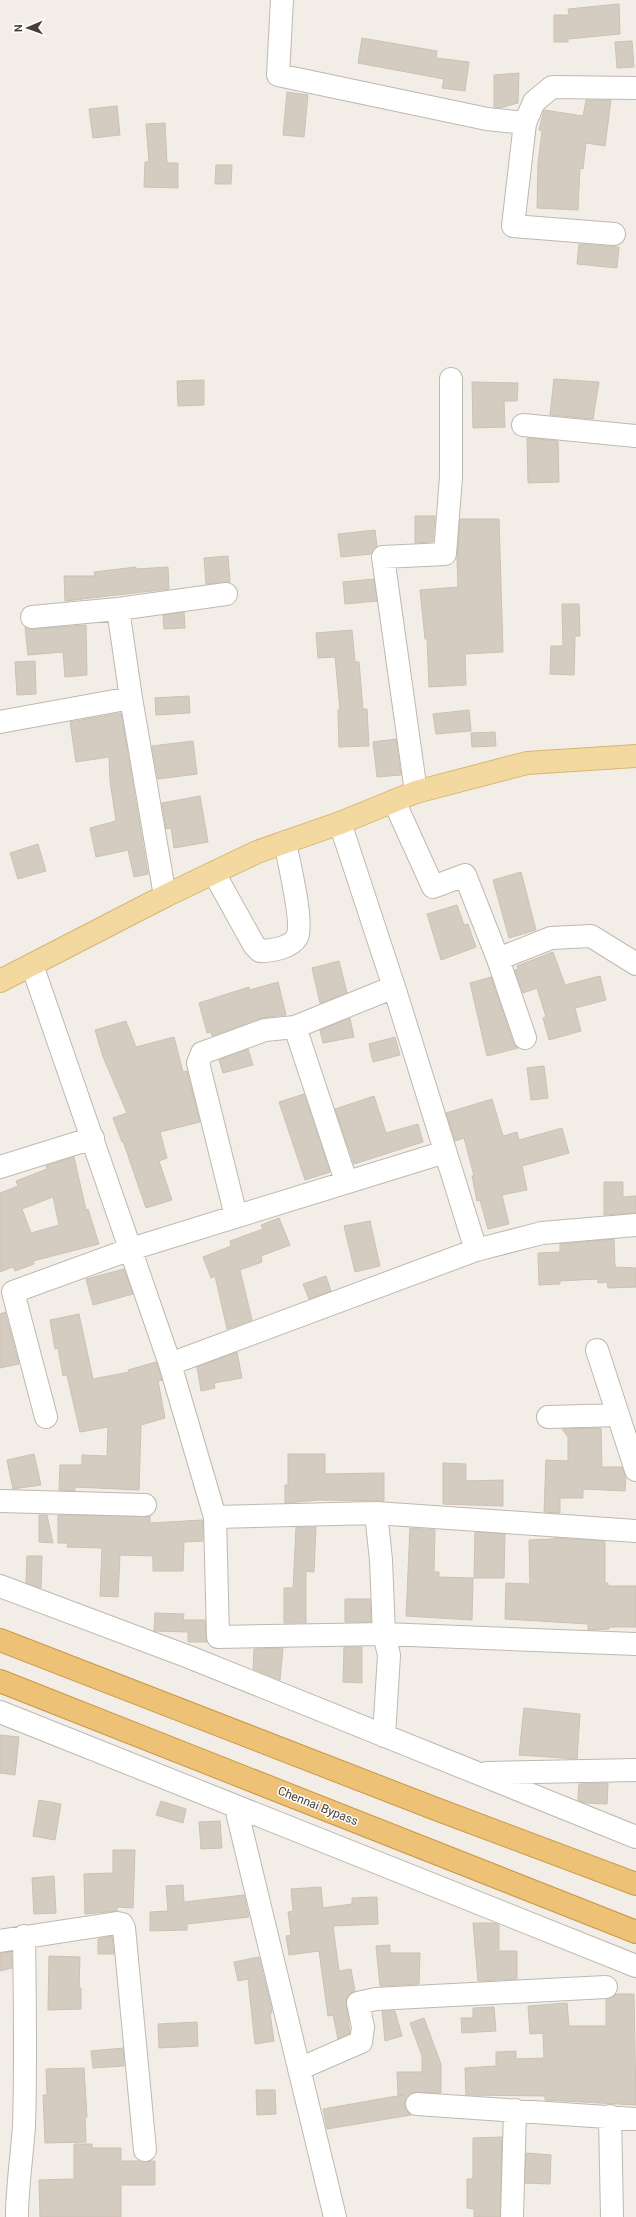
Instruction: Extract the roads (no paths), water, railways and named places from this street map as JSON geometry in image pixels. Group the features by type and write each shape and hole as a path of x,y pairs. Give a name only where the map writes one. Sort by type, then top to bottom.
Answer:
{"highway":[{"path":"0,1640 428,1806 636,1884"},
{"name":"Chennai Bypass","path":"0,1681 636,1932"}],"main road":[{"path":"0,981 165,896 257,852 340,823 416,792 528,763 636,756"}],"street":[{"path":"282,0 278,75 487,119 525,123"},
{"path":"614,234 513,226 525,123 534,102 552,88 636,88"},
{"path":"416,792 383,557 446,554 451,478 451,379"},
{"path":"523,425 636,436"},
{"path":"32,617 118,609 226,594"},
{"path":"118,609 131,698 165,896"},
{"path":"0,722 131,698"},
{"path":"394,801 434,887 465,875 498,959 525,1038"},
{"path":"340,823 394,987 476,1250"},
{"path":"214,873 254,945 260,951 270,951 290,944 296,938 298,930 297,912 285,842"},
{"path":"498,959 552,938 591,936 636,964"},
{"path":"32,965 170,1364 215,1517 218,1638 384,1634 636,1644"},
{"path":"236,1216 198,1058 202,1052 265,1030 296,1027 394,987"},
{"path":"296,1027 346,1181"},
{"path":"0,1167 93,1138"},
{"path":"46,1417 6,1294 131,1249 346,1181 445,1152"},
{"path":"170,1364 476,1250 542,1233 636,1225"},
{"path":"597,1350 625,1422 636,1470"},
{"path":"548,1417 625,1422"},
{"path":"0,1502 145,1505"},
{"path":"215,1517 376,1513 636,1531"},
{"path":"376,1513 381,1560 384,1634 389,1655 384,1736"},
{"path":"0,1586 189,1657 636,1838"},
{"path":"0,1712 236,1808 636,1966"},
{"path":"478,1773 636,1770"},
{"path":"236,1808 335,2217"},
{"path":"0,1941 24,1936 117,1923 122,1924 124,1928 144,2150"},
{"path":"17,2217 17,2202 22,2163 27,2057 24,1936"},
{"path":"299,2069 361,2042 363,2027 358,2003 363,2001 376,1999 606,1987"},
{"path":"417,2104 610,2116 636,2119"},
{"path":"512,2217 515,2110"},
{"path":"610,2116 612,2217"}]}
